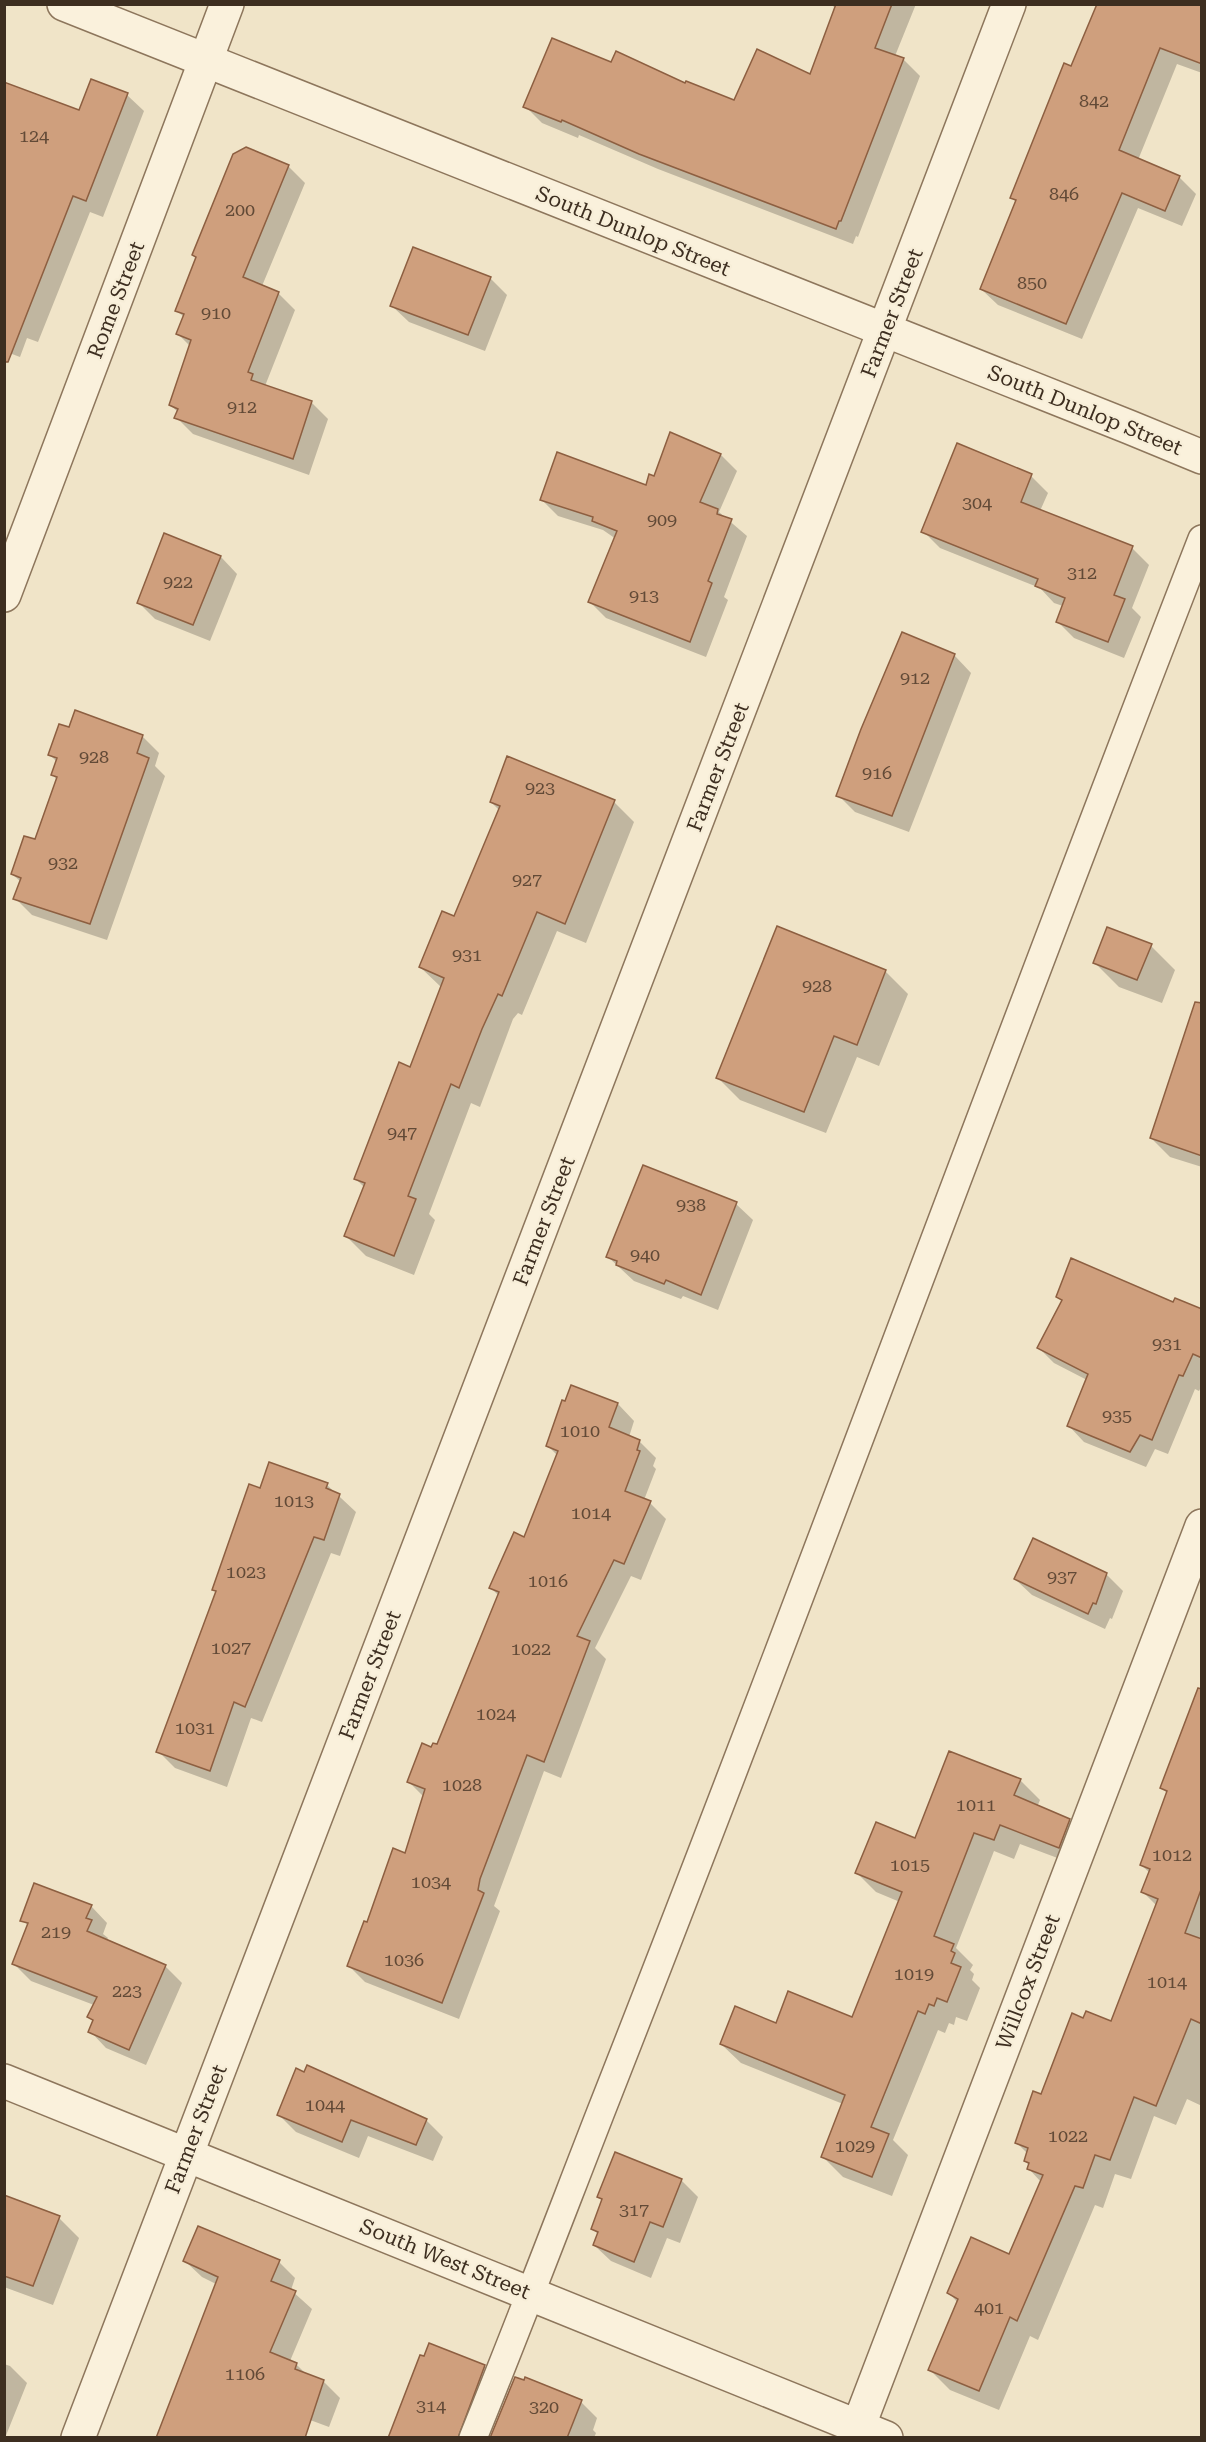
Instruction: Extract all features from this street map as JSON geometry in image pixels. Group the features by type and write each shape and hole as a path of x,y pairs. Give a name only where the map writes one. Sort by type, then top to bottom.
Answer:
{"street":[{"name":"South Dunlop Street","path":"64,4 1202,457"},
{"name":"Rome Street","path":"4,595 227,4"},
{"name":"Farmer Street","path":"78,2438 1009,4"},
{"name":"Willcox Street","path":"866,2434 1202,1526"},
{"name":"South West Street","path":"4,2081 530,2294 866,2434"}],"lane":[{"path":"473,2438 700,1859 931,1253 1072,871 1202,539"}],"building":[{"path":"836,4 892,4 875,48 904,58 836,229 639,154 562,120 561,122 523,107 552,38 611,62 616,51 685,83 686,81 734,100 757,49 810,74"},
{"path":"1097,4 1202,4 1202,64 1160,48 1119,150 1180,176 1165,211 1122,193 1066,324 980,289 1016,200 1010,198 1064,63 1071,66"},
{"path":"91,79 128,93 86,201 73,196 8,362 4,362 4,82 79,110"},
{"path":"246,147 289,165 243,277 279,292 248,372 253,374 251,380 312,401 293,459 174,418 178,409 169,405 191,340 176,334 184,314 175,311 196,257 192,255 233,154"},
{"path":"413,247 491,277 468,335 390,306"},
{"path":"670,432 721,454 700,502 718,509 717,514 732,519 708,581 712,583 690,642 588,602 617,531 592,521 593,517 540,500 557,452 646,485 649,474 654,476"},
{"path":"957,443 1032,474 1021,502 1133,546 1114,595 1125,599 1108,642 1056,622 1065,598 1035,586 1038,579 921,532"},
{"path":"164,533 221,556 193,625 137,603"},
{"path":"902,632 955,654 892,816 836,796 861,729"},
{"path":"75,710 143,735 137,753 149,758 90,924 13,899 21,878 11,874 24,836 35,839 57,777 51,775 57,758 48,755 59,724 69,727"},
{"path":"507,756 615,800 565,924 537,912 502,996 498,994 482,1029 459,1088 451,1084 408,1196 416,1199 394,1256 344,1236 365,1183 354,1179 399,1062 410,1067 444,978 419,967 442,911 454,916 500,806 490,802"},
{"path":"777,926 886,970 857,1045 834,1036 804,1112 716,1078"},
{"path":"1107,927 1152,944 1137,980 1093,963"},
{"path":"1195,1002 1202,1003 1202,1156 1150,1138"},
{"path":"643,1165 737,1202 701,1295 666,1280 664,1284 616,1265 617,1261 606,1257"},
{"path":"1071,1258 1173,1302 1175,1298 1202,1309 1202,1358 1193,1354 1183,1376 1179,1375 1152,1440 1140,1435 1130,1452 1067,1426 1088,1374 1037,1348 1062,1300 1056,1297"},
{"path":"571,1385 618,1403 609,1427 640,1440 637,1450 640,1451 625,1491 651,1501 624,1564 614,1560 577,1636 590,1641 544,1762 527,1755 480,1879 478,1890 484,1893 442,2003 347,1966 364,1921 367,1922 393,1848 405,1853 425,1789 407,1782 422,1743 431,1747 433,1743 437,1744 499,1592 489,1588 514,1532 524,1537 558,1451 546,1446 562,1400 565,1401"},
{"path":"269,1462 328,1483 326,1488 340,1494 324,1540 314,1537 245,1707 234,1702 210,1771 156,1752 216,1591 212,1590 249,1484 260,1488"},
{"path":"1033,1538 1107,1573 1096,1604 1093,1603 1088,1614 1014,1579"},
{"path":"1198,1688 1202,1689 1202,1887 1185,1933 1202,1939 1202,2024 1191,2019 1156,2106 1134,2097 1110,2160 1095,2155 1083,2188 1075,2186 1017,2321 1010,2317 979,2391 928,2370 958,2299 947,2293 971,2237 1009,2254 1043,2175 1027,2169 1029,2163 1024,2161 1028,2148 1015,2143 1033,2091 1041,2094 1072,2013 1083,2018 1086,2011 1111,2021 1158,1899 1141,1892 1150,1869 1140,1865 1167,1791 1160,1788"},
{"path":"949,1751 1021,1779 1014,1795 1070,1819 1059,1848 1000,1825 994,1840 974,1833 934,1936 954,1944 951,1951 955,1953 951,1963 961,1967 947,2002 937,1998 934,2006 929,2004 925,2014 918,2011 871,2127 889,2134 872,2177 821,2157 845,2095 720,2044 735,2006 776,2023 788,1991 852,2017 902,1892 855,1873 876,1822 915,1838"},
{"path":"34,1883 92,1905 86,1918 92,1920 87,1931 166,1965 129,2050 88,2032 93,2020 87,2017 97,1997 12,1964 28,1923 20,1921"},
{"path":"307,2065 427,2119 416,2145 351,2120 342,2142 277,2115 296,2068 304,2072"},
{"path":"615,2152 682,2179 663,2227 650,2222 634,2262 593,2245 598,2232 591,2229 602,2199 597,2197"},
{"path":"4,2195 60,2216 33,2286 4,2276"},
{"path":"198,2226 280,2260 271,2281 296,2291 270,2352 297,2363 295,2369 324,2380 305,2438 156,2438 218,2277 183,2261"},
{"path":"429,2343 485,2365 458,2438 388,2438 420,2355 424,2356"},
{"path":"515,2377 524,2380 525,2377 582,2400 567,2438 490,2438"}]}
